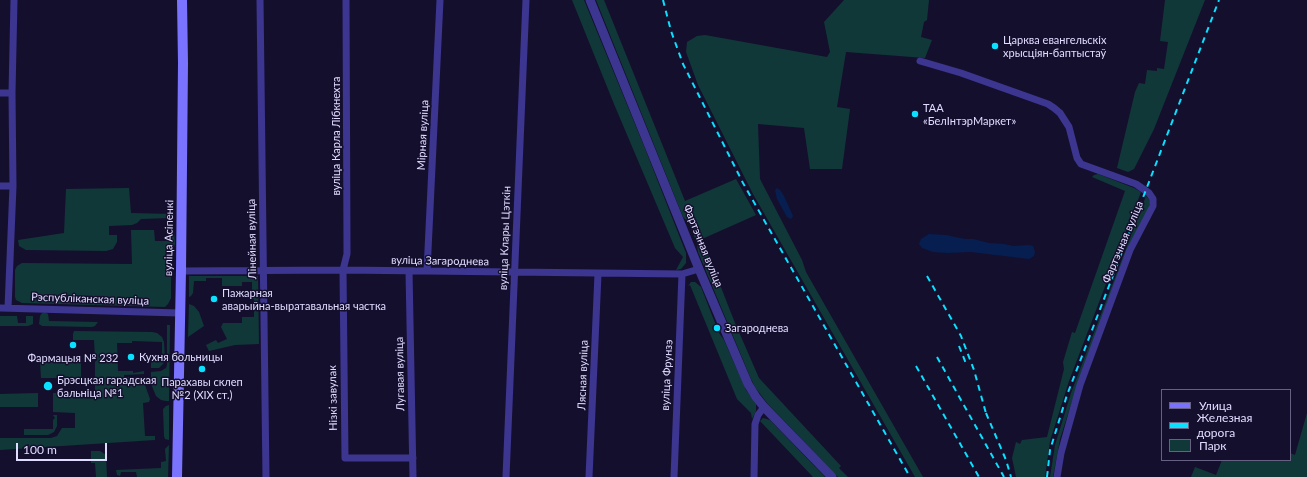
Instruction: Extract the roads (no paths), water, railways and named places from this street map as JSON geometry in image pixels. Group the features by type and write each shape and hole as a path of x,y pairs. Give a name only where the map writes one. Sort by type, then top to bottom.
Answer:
{"main road":[{"name":"вуліца Асіпенкі","path":"177,477 181,271 183,70 182,0"}],"street":[{"path":"8,308 13,186 12,93 14,0"},
{"name":"Лінейная вуліца","path":"260,0 266,477"},
{"name":"вуліца Карла Лібкнехта","path":"343,270 347,248 346,0"},
{"name":"Мірная вуліца","path":"427,271 440,0"},
{"name":"вуліца Клары Цэткін","path":"506,477 526,0"},
{"name":"Фартэчная вуліца","path":"590,0 699,269 748,384 764,407 832,477"},
{"name":"Фартэчная вуліца","path":"920,61 961,73 1048,104 1060,113 1070,127 1077,158 1081,164 1136,184 1149,193 1153,199 1153,206 1130,250 1080,385 1061,453 1057,477"},
{"path":"0,93 12,93"},
{"path":"0,186 13,186"},
{"name":"вуліца Загароднева","path":"181,271 343,270 682,274 699,269"},
{"name":"Нізкі завулак","path":"343,270 345,458 413,458"},
{"name":"Лугавая вуліца","path":"409,271 413,477"},
{"name":"Лясная вуліца","path":"589,477 598,274"},
{"name":"вуліца Фрунзэ","path":"674,477 682,274"},
{"name":"Рэспубліканская вуліца","path":"0,308 180,313"},
{"path":"754,477 755,424 758,415 764,407"}],"water":[{"path":"777,188 784,196 793,216 791,219 787,217 777,199 775,190"},
{"path":"929,234 946,235 1013,246 1029,245 1033,246 1035,252 1034,256 1029,259 971,252 933,252 922,248 919,244 921,239"}],"railway":[{"path":"663,0 671,31 683,64 743,183 910,477"},
{"path":"1047,477 1050,450 1067,395 1219,0"},
{"path":"927,276 961,336 974,370 987,417"},
{"path":"959,346 967,366"},
{"path":"937,357 1004,477"},
{"path":"916,366 979,477"},
{"path":"986,413 1006,460 1011,477"}],"place":[{"name":"Царква евангельскіх хрысціян-баптыстаў","path":"995,46"},
{"name":"ТАА «БелІнтэрМаркет»","path":"915,114"},
{"name":"Пажарная аварыйна-выратавальная частка","path":"214,299"},
{"name":"Загароднева","path":"717,328"},
{"name":"Фармацыя № 232","path":"73,345"},
{"name":"Кухня больницы","path":"131,357"},
{"name":"Парахавы склеп №2 (XIX ст.)","path":"202,369"},
{"name":"Брэсцкая гарадская бальніца №1","path":"48,386"}]}
